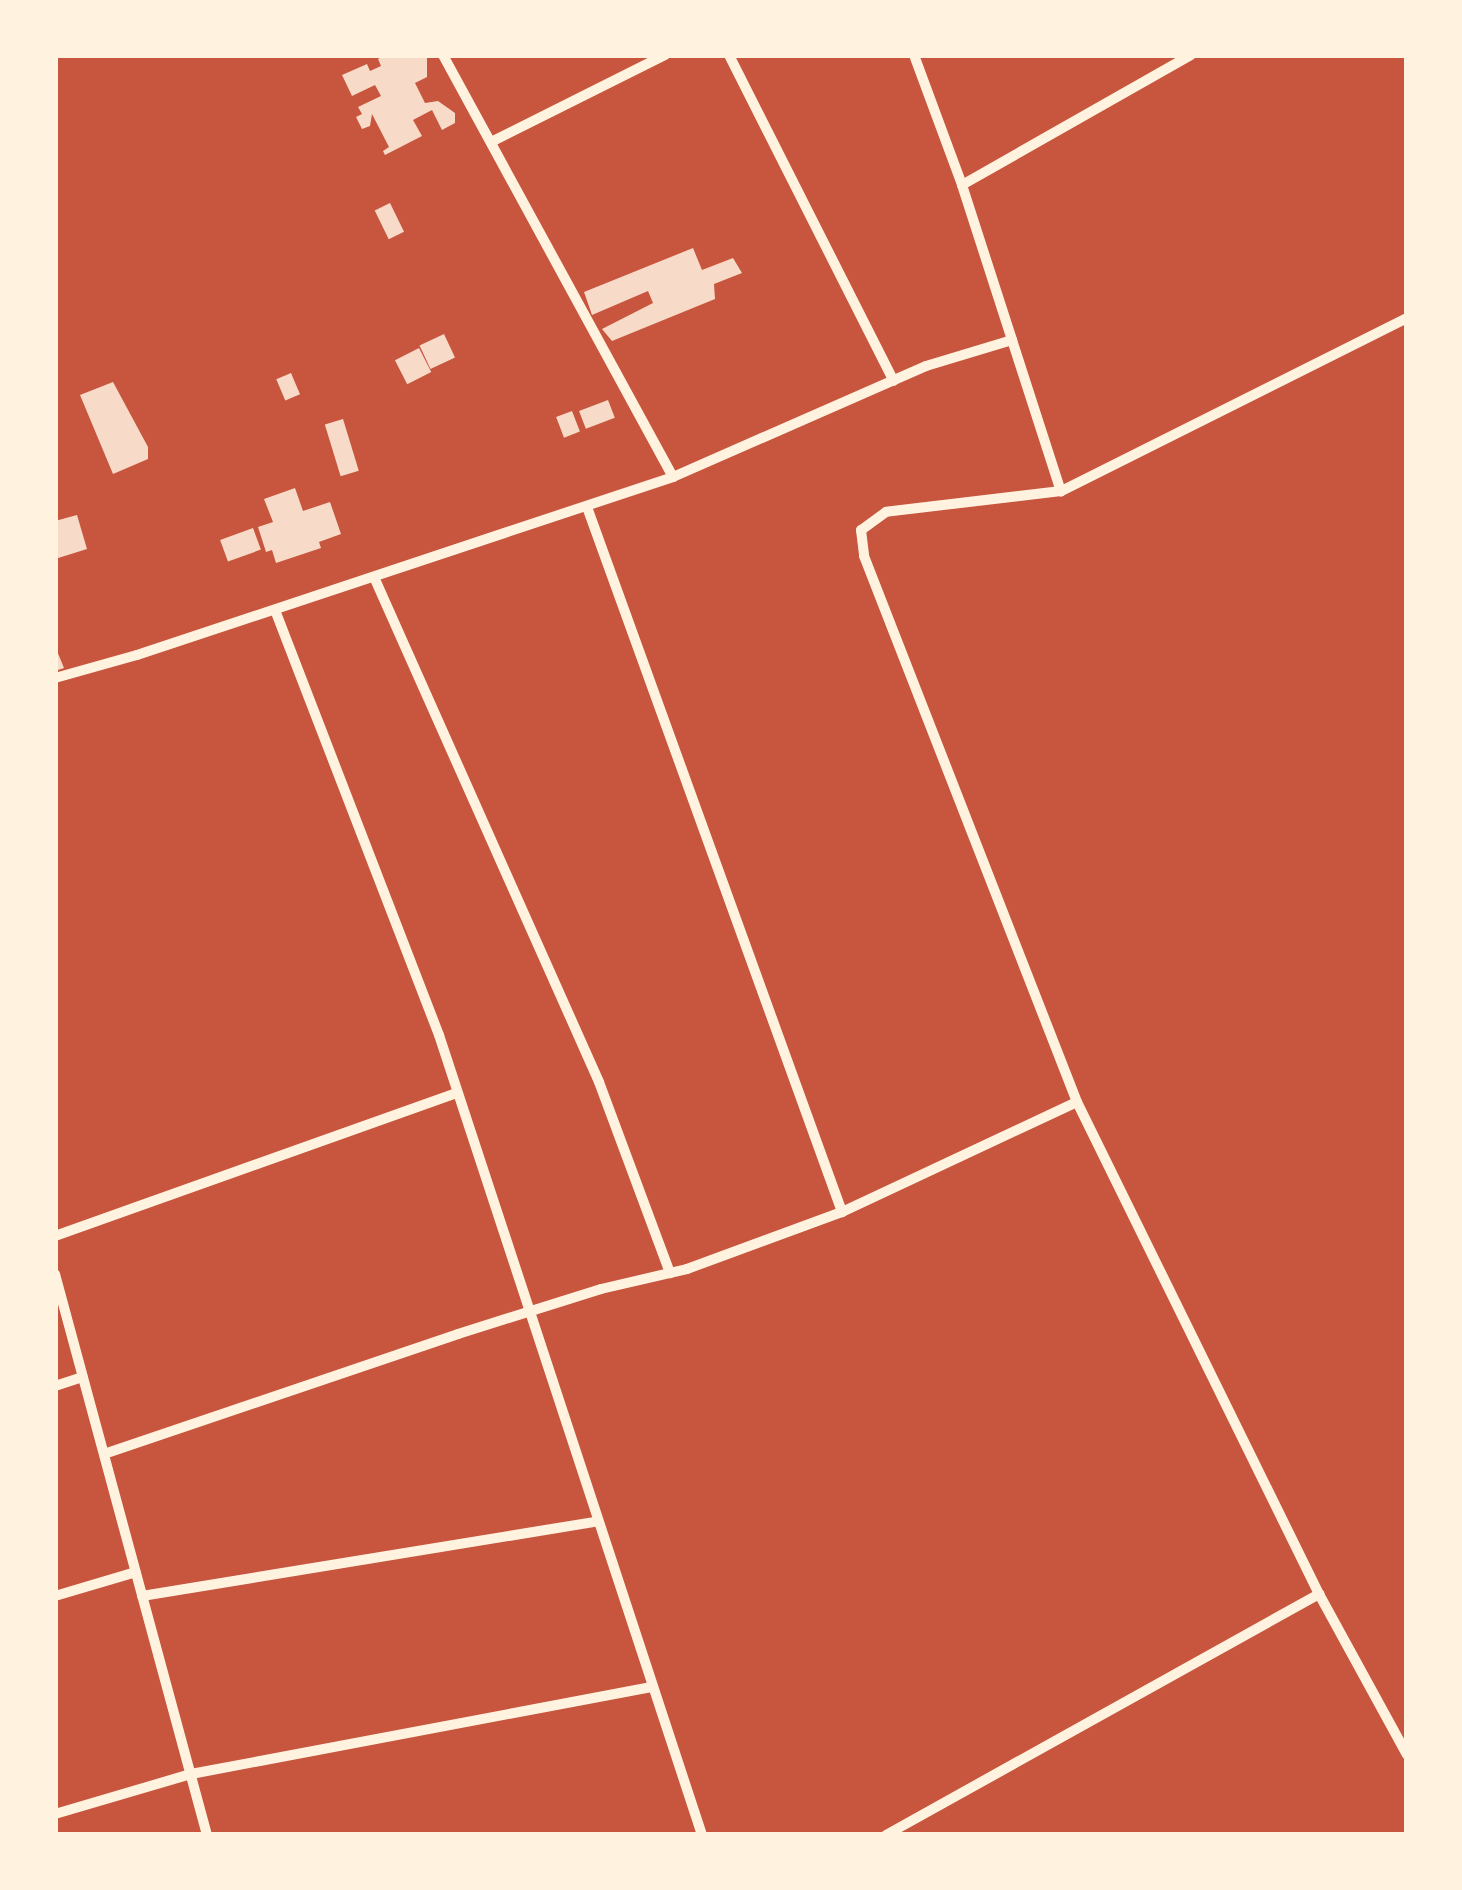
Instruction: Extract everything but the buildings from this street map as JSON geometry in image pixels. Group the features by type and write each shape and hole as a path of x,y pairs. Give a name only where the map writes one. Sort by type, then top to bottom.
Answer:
{"street":[{"path":"442,55 672,477"},
{"path":"491,142 665,55"},
{"path":"728,55 894,381"},
{"path":"914,55 962,185 1061,492"},
{"path":"962,185 1190,55"},
{"path":"1407,318 1061,492 886,512 862,530 864,556 1077,1102 1319,1594 1407,1755"},
{"path":"55,678 275,610 672,477 926,366 1012,340"},
{"path":"587,507 842,1212"},
{"path":"374,577 599,1082 670,1273"},
{"path":"275,610 458,1093 702,1835"},
{"path":"55,1236 458,1093"},
{"path":"104,1454 528,1312 670,1273 842,1212 1077,1102"},
{"path":"55,1274 207,1835"},
{"path":"55,1386 84,1378"},
{"path":"142,1596 598,1521"},
{"path":"55,1596 136,1572"},
{"path":"886,1835 1319,1594"},
{"path":"55,1814 190,1774 653,1687"}]}
